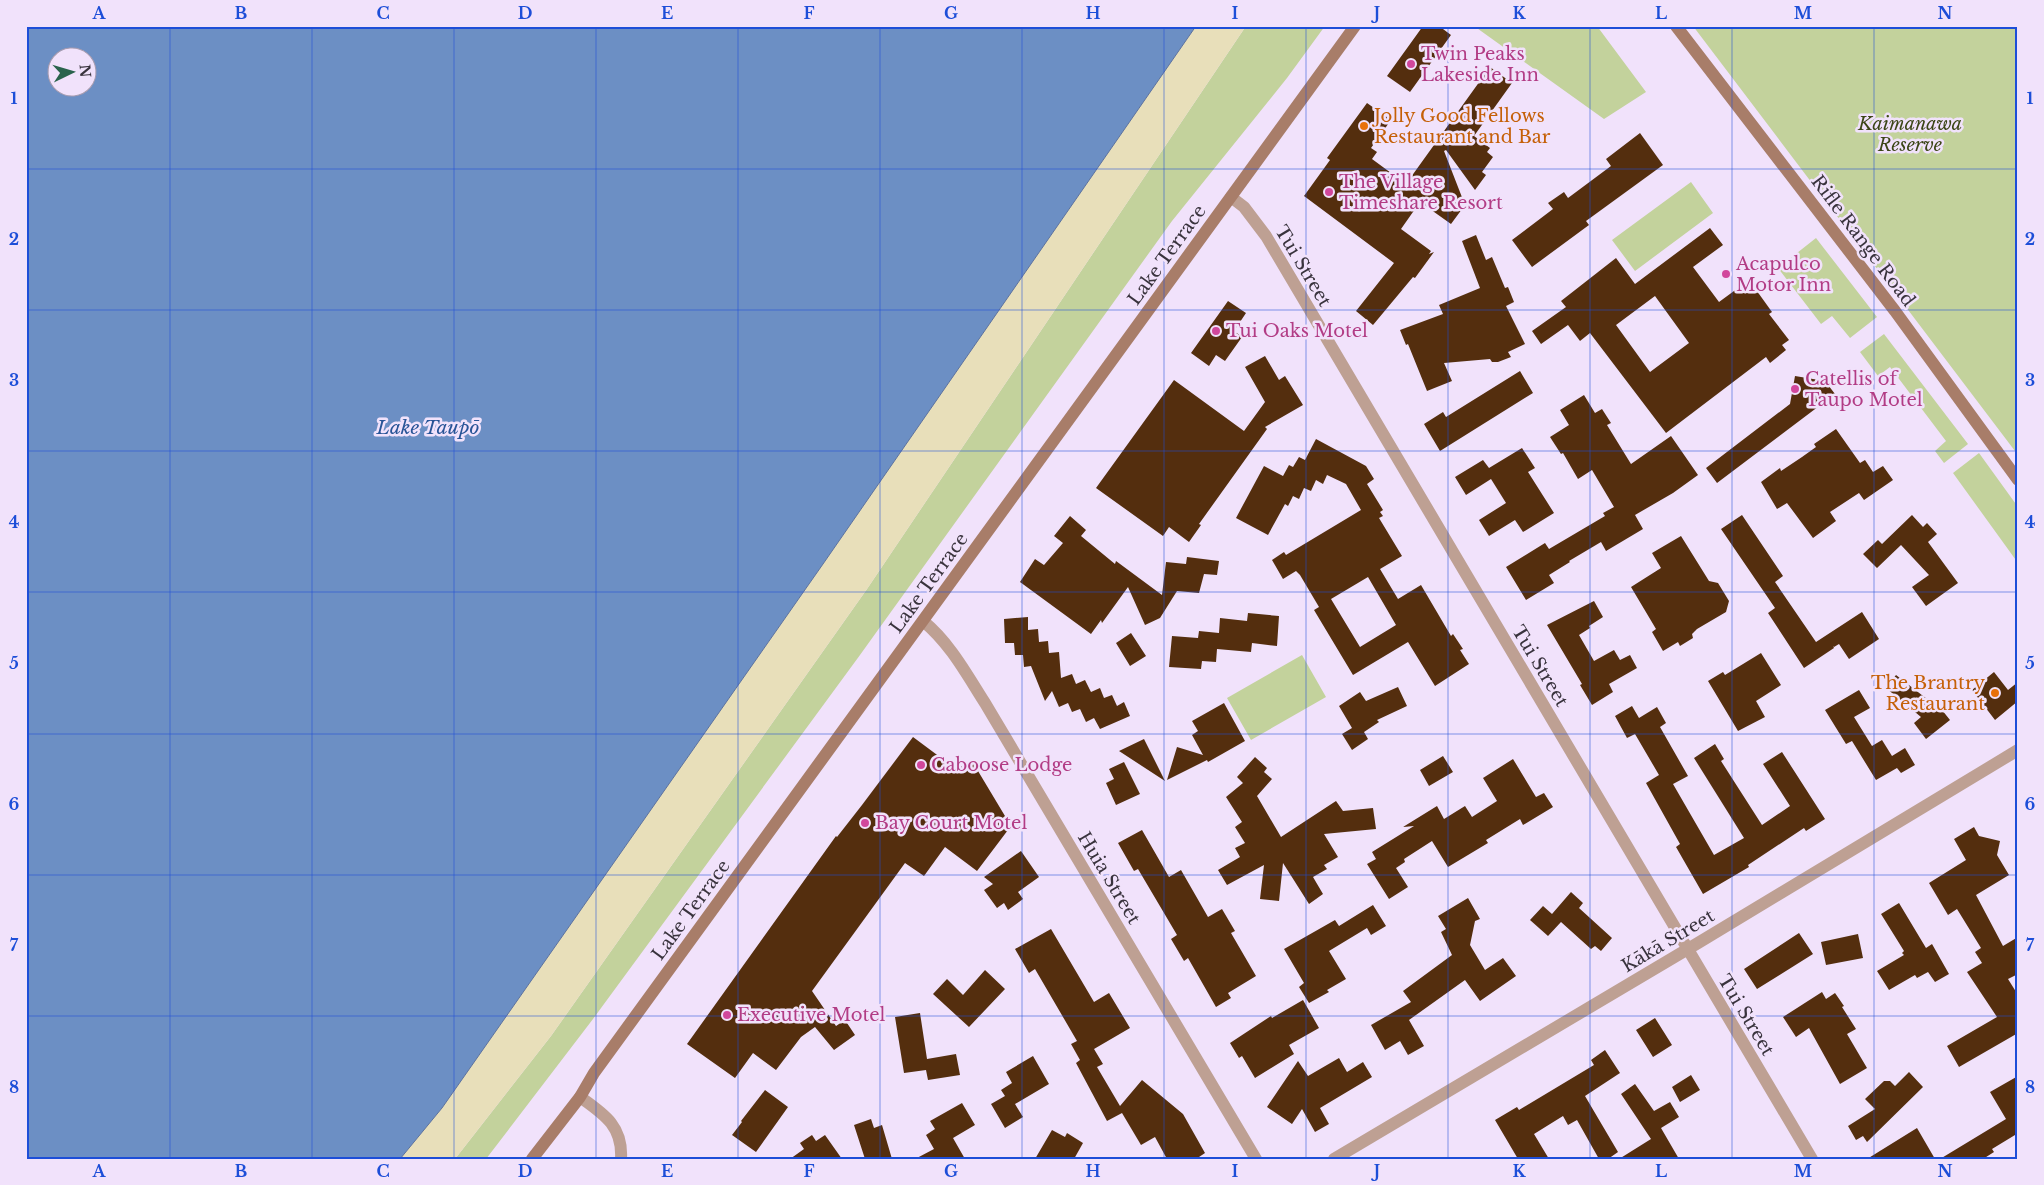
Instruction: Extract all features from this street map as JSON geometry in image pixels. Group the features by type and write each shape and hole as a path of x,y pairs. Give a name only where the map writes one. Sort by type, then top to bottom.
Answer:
{"main road":[{"name":"Lake Terrace","path":"532,1159 580,1097 594,1073 1231,197 1308,88 1355,26"},
{"name":"Rifle Range Road","path":"1676,26 1895,311 2018,480"}],"street":[{"name":"Tui Street","path":"1231,197 1244,207 1266,236 1812,1159"},
{"name":"Huia Street","path":"923,621 936,632 950,649 985,704 1256,1159"},
{"name":"Kākā Street","path":"1334,1159 2018,750"},
{"path":"580,1097 607,1118 615,1127 620,1138 621,1159"}],"green space":[{"path":"1246,26 1325,26 1287,78 1172,221 860,655 593,1019 496,1146 486,1159 455,1159 551,1036 867,589"},
{"path":"1474,26 1597,26 1646,92 1604,119"},
{"name":"Kaimanawa Reserve","path":"1693,26 2018,26 2018,455"},
{"path":"1691,182 1713,213 1635,271 1612,240"},
{"path":"1816,238 1877,317 1850,338 1832,316 1821,324 1778,268"},
{"path":"1884,334 1968,444 1944,463 1935,451 1946,441 1890,367 1878,376 1860,352"},
{"path":"1979,453 2018,507 2018,563 1953,473"},
{"path":"1302,655 1326,697 1251,740 1227,698"}],"sand":[{"path":"1196,26 1246,26 867,589 551,1036 455,1159 400,1159 442,1108 823,564"}],"water":[{"name":"Lake Taupō","path":"26,26 1196,26 823,564 442,1108 400,1159 26,1159"}],"building":[{"path":"1423,26 1439,26 1451,35 1410,92 1387,76"},
{"path":"1490,67 1512,83 1474,136 1490,148 1487,152 1493,157 1482,172 1486,175 1475,190 1446,150 1444,151 1465,205 1451,224 1420,202 1401,229 1431,251 1429,254 1434,252 1415,278 1413,277 1373,325 1356,311 1394,263 1304,196 1330,160 1327,158 1367,103 1391,120 1371,148 1377,152 1372,159 1406,184"},
{"path":"1640,133 1663,165 1586,221 1589,225 1532,267 1512,240 1553,209 1548,203 1564,192 1568,198 1611,166 1606,159"},
{"path":"1710,228 1723,245 1693,267 1719,302 1749,280 1772,312 1769,314 1789,340 1782,345 1786,350 1770,363 1766,357 1666,433 1590,333 1580,341 1568,325 1541,344 1532,331 1566,307 1561,301 1616,258 1635,284","holes":["1655,296 1689,343 1650,372 1616,325"]},
{"path":"1476,235 1486,260 1492,257 1505,288 1508,287 1514,302 1506,306 1525,344 1508,352 1511,357 1498,362 1492,362 1490,359 1444,363 1452,381 1427,391 1408,344 1406,345 1400,330 1443,314 1439,305 1480,288 1462,241"},
{"path":"1228,301 1246,313 1234,331 1242,337 1225,361 1216,355 1209,366 1191,353"},
{"path":"1265,356 1279,380 1285,376 1303,405 1265,427 1267,429 1199,524 1201,525 1189,542 1169,527 1163,536 1096,488 1174,380 1244,431 1265,402 1245,367"},
{"path":"1520,371 1533,393 1440,451 1424,424 1443,412 1446,417"},
{"path":"1795,376 1825,381 1835,394 1717,483 1706,468 1790,404"},
{"path":"1584,395 1595,413 1602,409 1611,423 1607,425 1631,464 1671,436 1698,475 1673,493 1635,515 1643,529 1606,551 1601,542 1569,561 1549,575 1554,583 1526,600 1506,567 1545,543 1549,549 1605,516 1603,513 1614,507 1592,470 1578,479 1563,453 1561,454 1550,437 1569,425 1560,410"},
{"path":"1836,429 1860,463 1865,460 1873,472 1883,466 1893,480 1864,500 1859,493 1830,512 1836,521 1813,538 1787,503 1777,509 1761,482 1780,468 1781,471 1802,457 1816,447 1814,444"},
{"path":"1316,439 1366,466 1374,479 1367,484 1383,510 1380,512 1383,516 1379,518 1402,556 1380,569 1398,599 1421,585 1451,636 1453,634 1463,649 1460,650 1469,664 1435,686 1408,642 1353,675 1314,610 1319,607 1300,575 1296,571 1283,579 1272,560 1284,552 1286,555 1361,510 1346,484 1327,475 1323,484 1316,480 1311,491 1304,488 1299,499 1293,496 1288,506 1285,504 1268,535 1236,518 1264,466 1283,476 1289,465 1293,467 1299,457 1305,460","holes":["1368,577 1396,625 1360,647 1331,599"]},
{"path":"1522,448 1535,468 1528,472 1554,513 1523,532 1515,520 1489,536 1479,520 1506,503 1491,479 1466,495 1455,477 1483,460 1489,468"},
{"path":"1742,515 1783,576 1775,582 1816,642 1862,612 1879,639 1849,659 1839,644 1833,646 1834,648 1804,668 1768,613 1775,608 1721,529"},
{"path":"1912,515 1923,527 1927,523 1937,534 1928,542 1958,583 1926,606 1912,587 1929,575 1901,545 1877,568 1863,554 1878,540 1882,544"},
{"path":"1070,516 1086,530 1081,536 1115,564 1116,561 1162,595 1166,562 1186,564 1187,557 1219,561 1217,575 1204,574 1199,593 1177,591 1160,618 1145,625 1128,587 1102,623 1101,620 1091,634 1020,582 1035,559 1044,565 1063,543 1054,536"},
{"path":"1681,536 1709,581 1718,583 1729,601 1726,612 1697,629 1692,634 1693,638 1680,646 1678,642 1663,651 1652,632 1656,629 1631,587 1661,568 1652,553"},
{"path":"1594,601 1603,617 1579,635 1594,661 1614,650 1620,660 1630,655 1637,668 1609,684 1613,692 1592,705 1580,685 1582,684 1547,625"},
{"path":"1248,613 1279,616 1277,646 1252,643 1251,652 1217,649 1216,662 1202,661 1201,669 1169,667 1172,636 1198,638 1199,631 1219,633 1220,618 1247,621"},
{"path":"1028,617 1028,630 1038,629 1039,642 1048,641 1049,653 1059,652 1061,678 1072,674 1076,684 1085,680 1091,692 1100,688 1104,698 1112,695 1117,706 1124,702 1130,716 1100,729 1094,718 1086,722 1080,709 1072,712 1068,703 1059,707 1052,691 1045,701 1031,666 1024,667 1023,655 1015,655 1014,643 1005,643 1004,619"},
{"path":"1131,633 1146,656 1130,666 1116,643"},
{"path":"1761,653 1781,685 1756,701 1765,717 1738,731 1708,681 1723,672 1725,675"},
{"path":"1994,672 2008,690 2018,682 2018,701 1995,720 1972,690"},
{"path":"1896,675 1936,706 1938,705 1950,720 1926,739 1914,723 1921,717 1886,688"},
{"path":"1398,687 1407,706 1377,720 1379,722 1364,732 1368,739 1352,750 1342,734 1352,728 1339,706 1360,692 1366,701"},
{"path":"1859,690 1870,708 1854,717 1872,746 1882,740 1892,756 1905,748 1915,765 1901,773 1897,768 1876,780 1852,741 1846,744 1825,710"},
{"path":"1224,703 1245,741 1208,762 1207,760 1167,780 1177,747 1203,755 1192,735 1198,731 1192,721"},
{"path":"1632,706 1639,718 1657,707 1666,723 1660,727 1688,776 1673,784 1714,855 1744,838 1694,758 1715,744 1724,759 1721,761 1762,825 1790,806 1763,764 1782,752 1825,819 1806,831 1804,828 1748,865 1749,867 1703,894 1676,847 1680,844 1646,783 1659,775 1635,734 1627,738 1615,716"},
{"path":"913,737 956,769 972,761 1011,826 977,871 945,847 924,876 905,863 812,991 836,1026 845,1020 855,1035 834,1050 815,1027 801,1037 776,1070 753,1053 735,1078 687,1044 836,836"},
{"path":"1144,739 1165,781 1119,751"},
{"path":"1443,756 1453,772 1429,786 1420,770"},
{"path":"1255,757 1267,768 1264,772 1272,779 1257,796 1281,837 1336,801 1343,811 1373,808 1376,829 1324,834 1338,857 1324,865 1327,869 1313,877 1323,894 1309,904 1283,863 1279,901 1260,899 1264,865 1227,885 1218,870 1240,857 1235,848 1245,843 1235,827 1242,822 1226,797 1243,783 1237,777"},
{"path":"1513,759 1536,797 1544,793 1553,807 1523,825 1520,819 1486,840 1488,843 1448,867 1432,841 1404,859 1405,862 1396,868 1408,887 1389,899 1367,864 1376,859 1372,852 1414,826 1403,827 1437,806 1444,819 1465,806 1472,817 1497,801 1483,778"},
{"path":"1124,762 1140,794 1116,805 1106,783 1114,779 1109,769"},
{"path":"1974,827 1979,836 2000,841 1997,855 2009,875 1976,895 2003,946 2018,937 2018,974 2008,979 2018,995 2018,1033 1959,1067 1947,1046 1997,1017 1967,972 1982,963 1975,952 1981,948 1957,909 1948,915 1929,883 1966,860 1954,839"},
{"path":"1142,830 1169,877 1181,870 1208,917 1222,909 1235,931 1231,933 1256,976 1228,993 1231,998 1216,1007 1188,958 1184,961 1171,939 1177,935 1138,869 1134,871 1118,843"},
{"path":"1021,851 1039,877 1018,892 1023,899 1008,910 1004,903 997,908 984,890 993,884 984,877"},
{"path":"1571,892 1583,903 1579,908 1612,938 1601,951 1595,946 1591,949 1561,922 1548,936 1530,920 1543,906 1552,914"},
{"path":"1468,898 1480,919 1475,921 1470,945 1485,970 1503,958 1516,976 1480,1001 1465,980 1409,1020 1424,1046 1408,1055 1400,1041 1385,1050 1371,1025 1411,1002 1403,991 1452,955 1441,932 1446,929 1438,916"},
{"path":"1899,903 1926,948 1932,944 1949,974 1935,982 1928,972 1917,978 1915,975 1889,990 1877,971 1904,955 1902,953 1904,951 1881,914"},
{"path":"1373,905 1386,926 1371,935 1367,928 1329,951 1346,979 1327,990 1329,992 1309,1003 1299,987 1304,983 1284,949 1335,920 1339,926"},
{"path":"1051,929 1094,1002 1109,993 1130,1028 1094,1049 1103,1064 1097,1067 1120,1106 1142,1080 1183,1114 1205,1153 1196,1159 1167,1159 1155,1137 1141,1145 1122,1113 1107,1121 1076,1063 1080,1060 1071,1044 1077,1041 1035,969 1029,973 1015,949"},
{"path":"1799,933 1813,954 1757,989 1744,969"},
{"path":"1858,934 1863,958 1826,965 1821,942"},
{"path":"985,970 1005,989 969,1027 933,994 947,979 963,995"},
{"path":"1822,992 1826,999 1835,993 1844,1006 1842,1007 1856,1029 1847,1034 1867,1068 1840,1084 1809,1028 1796,1037 1783,1017"},
{"path":"1303,1000 1319,1028 1289,1045 1294,1054 1255,1078 1242,1056 1239,1058 1230,1043 1271,1016 1272,1018"},
{"path":"920,1013 927,1059 956,1054 960,1075 928,1080 926,1070 904,1073 895,1017"},
{"path":"1655,1018 1672,1045 1653,1057 1636,1030"},
{"path":"1605,1050 1620,1073 1585,1096 1618,1152 1608,1159 1599,1159 1577,1120 1568,1125 1563,1116 1534,1134 1549,1159 1518,1159 1495,1120 1517,1107 1519,1110 1594,1065 1591,1060"},
{"path":"1033,1056 1049,1084 1015,1104 1023,1117 1005,1128 991,1104 1005,1096 1001,1090 1012,1083 1006,1072"},
{"path":"1339,1058 1347,1072 1363,1062 1372,1077 1320,1108 1329,1124 1315,1132 1302,1109 1292,1124 1267,1107 1298,1061 1308,1076"},
{"path":"1909,1072 1923,1087 1867,1142 1863,1136 1856,1140 1848,1126 1875,1109 1865,1099 1884,1081 1890,1081 1895,1086"},
{"path":"1691,1075 1700,1090 1680,1102 1672,1087"},
{"path":"2018,1076 2018,1139 2015,1135 1992,1149 1994,1152 1983,1159 1940,1159 2006,1119 1990,1092"},
{"path":"1635,1084 1654,1111 1670,1102 1679,1117 1661,1128 1679,1159 1619,1159 1651,1139 1621,1094"},
{"path":"765,1090 788,1107 756,1152 732,1135"},
{"path":"962,1103 975,1125 953,1138 965,1159 915,1159 934,1149 926,1135 935,1129 930,1121"},
{"path":"871,1119 874,1128 882,1125 892,1159 865,1159 854,1125"},
{"path":"1917,1128 1935,1159 1867,1159"},
{"path":"1052,1130 1065,1137 1067,1133 1083,1143 1074,1159 1035,1159"},
{"path":"812,1135 816,1141 825,1135 842,1159 790,1159 804,1149 800,1143"}],"place":[{"name":"Twin Peaks Lakeside Inn","path":"1411,64"},
{"name":"Jolly Good Fellows Restaurant and Bar","path":"1364,126"},
{"name":"The Village Timeshare Resort","path":"1329,192"},
{"name":"Acapulco Motor Inn","path":"1726,274"},
{"name":"Tui Oaks Motel","path":"1216,331"},
{"name":"Catellis of Taupo Motel","path":"1795,389"},
{"name":"The Brantry Restaurant","path":"1995,693"},
{"name":"Caboose Lodge","path":"921,765"},
{"name":"Bay Court Motel","path":"865,823"},
{"name":"Executive Motel","path":"727,1015"}]}
